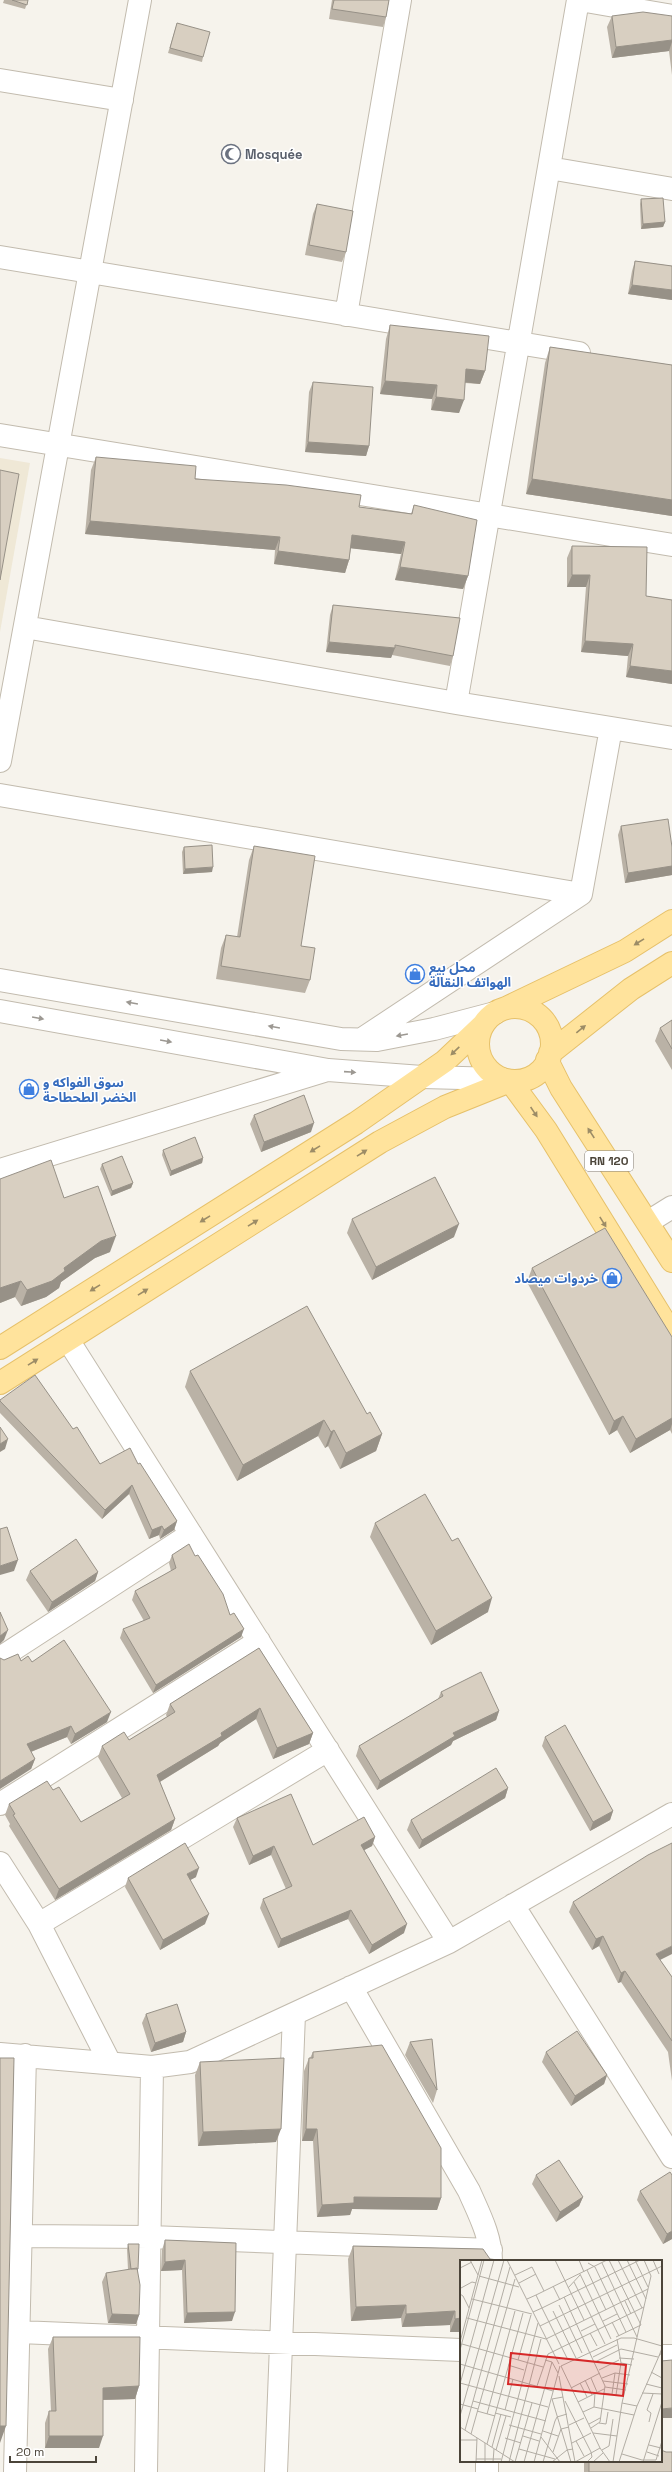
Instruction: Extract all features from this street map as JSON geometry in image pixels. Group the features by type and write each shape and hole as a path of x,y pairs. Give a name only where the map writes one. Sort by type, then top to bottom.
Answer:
{"main road":[{"path":"0,1348 356,1123 445,1061 495,1015 625,951 672,921"},
{"path":"0,1383 380,1142 444,1106 506,1080 523,1080 535,1076 549,1057 631,989 672,963"},
{"path":"506,1080 490,1071 482,1061 478,1049 479,1036 495,1015 519,1008 531,1011 541,1019 548,1028 551,1041 549,1057"},
{"name":"RN 120","path":"549,1057 561,1088 672,1261"},
{"name":"RN 120","path":"506,1080 546,1130 672,1334"}],"street":[{"path":"0,761 140,0"},
{"path":"346,314 400,0"},
{"path":"456,703 579,0 672,16"},
{"path":"0,80 122,100"},
{"path":"549,168 672,189"},
{"path":"0,257 603,357"},
{"path":"0,435 672,545"},
{"path":"25,627 456,703 672,738"},
{"path":"361,1039 581,894 611,728"},
{"path":"0,795 581,894"},
{"path":"0,980 341,1039 377,1040 495,1015"},
{"path":"0,1011 328,1070 422,1077 506,1080"},
{"path":"0,1170 328,1070"},
{"path":"648,1222 672,1207"},
{"path":"68,1340 449,1942"},
{"path":"0,1658 191,1534"},
{"path":"0,1804 259,1641"},
{"path":"39,1924 328,1750"},
{"path":"0,2054 152,2067 190,2062 449,1942 672,1814"},
{"path":"0,1863 7,1885 39,1924 110,2063"},
{"path":"513,1905 672,2157"},
{"path":"21,2236 150,2237 284,2242 491,2256 484,2222 469,2191 351,1987"},
{"path":"276,2472 294,2014"},
{"path":"16,2472 25,2055"},
{"path":"146,2472 152,2067"},
{"path":"19,2332 460,2350"}],"shaded area":[{"path":"0,458 30,463 0,632"}],"building":[{"path":"12,0 28,0 27,5"},
{"path":"334,0 389,0 386,17 332,9"},
{"path":"643,12 672,16 672,40 616,47 612,16"},
{"path":"177,23 210,32 203,57 170,48"},
{"path":"663,198 665,222 643,224 641,199"},
{"path":"317,204 353,211 346,252 309,245"},
{"path":"635,261 672,266 672,290 632,285"},
{"path":"390,325 489,336 485,371 466,369 464,400 436,397 437,385 385,381"},
{"path":"550,347 672,365 672,500 532,479"},
{"path":"313,382 373,387 369,446 308,442"},
{"path":"96,457 196,466 195,479 286,485 361,495 359,507 412,514 414,505 477,520 468,576 400,567 405,542 352,535 349,560 278,551 280,537 90,521"},
{"path":"0,470 19,474 0,580"},
{"path":"572,546 647,547 646,596 672,600 672,671 630,666 633,644 585,641 590,575 572,575"},
{"path":"333,605 460,618 453,656 395,645 395,648 329,642"},
{"path":"668,819 672,847 672,866 628,873 621,826"},
{"path":"212,845 213,867 185,869 184,847"},
{"path":"254,846 315,856 301,946 315,948 310,980 221,966 226,935 240,937"},
{"path":"672,1020 672,1049 660,1028"},
{"path":"304,1095 314,1123 264,1142 254,1115"},
{"path":"195,1137 203,1158 171,1171 163,1150"},
{"path":"122,1156 133,1183 112,1191 102,1164"},
{"path":"51,1160 64,1198 98,1186 116,1236 101,1241 64,1268 65,1271 52,1281 27,1290 21,1281 0,1288 0,1179"},
{"path":"435,1177 459,1224 376,1267 352,1219"},
{"path":"605,1228 672,1337 672,1418 636,1439 623,1416 614,1421 532,1268"},
{"path":"307,1306 367,1414 370,1412 382,1434 346,1453 334,1430 331,1432 324,1420 243,1465 190,1371"},
{"path":"35,1375 73,1429 77,1427 100,1464 130,1448 138,1464 140,1463 177,1521 164,1530 162,1526 152,1530 132,1485 105,1510 0,1401"},
{"path":"0,1427 8,1439 0,1444"},
{"path":"425,1494 452,1541 458,1538 492,1598 436,1631 375,1523"},
{"path":"7,1527 18,1560 0,1566 0,1529"},
{"path":"76,1539 98,1572 52,1602 30,1571"},
{"path":"189,1544 195,1556 198,1555 223,1594 230,1615 234,1613 244,1629 156,1685 123,1629 150,1618 135,1591 176,1568 172,1555"},
{"path":"0,1612 8,1630 0,1636"},
{"path":"64,1640 111,1712 75,1734 71,1726 27,1744 35,1759 0,1781 0,1658 4,1660 18,1654 21,1661 28,1656 32,1662"},
{"path":"259,1648 313,1733 277,1748 260,1708 221,1733 222,1736 157,1775 175,1819 59,1889 13,1815 15,1814 9,1804 47,1781 53,1790 59,1787 81,1822 130,1794 102,1746 124,1732 129,1740 175,1712 170,1704"},
{"path":"481,1672 499,1711 453,1733 455,1736 380,1781 359,1746 443,1696 441,1692"},
{"path":"565,1725 613,1811 593,1822 545,1737"},
{"path":"496,1768 508,1788 422,1840 411,1820"},
{"path":"291,1794 313,1845 364,1817 375,1837 361,1845 407,1924 372,1945 351,1910 281,1939 263,1899 292,1886 274,1846 253,1856 237,1818"},
{"path":"185,1843 199,1868 187,1874 209,1914 163,1940 128,1878"},
{"path":"672,1843 672,1946 656,1954 672,1977 672,2041 625,1971 621,1973 603,1936 596,1939 573,1902 648,1855"},
{"path":"177,2004 186,2032 155,2043 146,2014"},
{"path":"577,2031 607,2075 575,2096 546,2052"},
{"path":"432,2039 437,2090 410,2042"},
{"path":"382,2045 441,2148 441,2198 354,2197 354,2203 322,2205 317,2129 306,2129 309,2058 313,2058 313,2052"},
{"path":"0,2058 14,2058 6,2426 0,2426"},
{"path":"284,2058 281,2129 203,2132 200,2062"},
{"path":"559,2160 583,2197 560,2212 536,2175"},
{"path":"670,2172 672,2175 672,2231 667,2234 640,2191"},
{"path":"165,2240 236,2243 235,2312 187,2313 185,2260 165,2262"},
{"path":"128,2244 139,2244 138,2269 131,2269"},
{"path":"353,2246 483,2249 490,2259 498,2260 460,2260 460,2318 455,2319 455,2311 406,2314 406,2305 356,2307"},
{"path":"137,2268 140,2285 139,2315 112,2314 106,2273"},
{"path":"53,2337 140,2337 139,2386 103,2388 103,2436 49,2436 49,2411 56,2411"},
{"path":"672,2360 672,2408 662,2409 662,2361"},
{"path":"662,2450 672,2452 672,2472 589,2472 589,2462 662,2462"}],"place":[{"name":"Mosquée","path":"231,154"},
{"name":"محل بيع الهواتف النقالة","path":"415,974"},
{"name":"سوق الفواكه و الخضر الطحطاحة","path":"29,1089"},
{"name":"خردوات ميصاد","path":"612,1278"}]}
